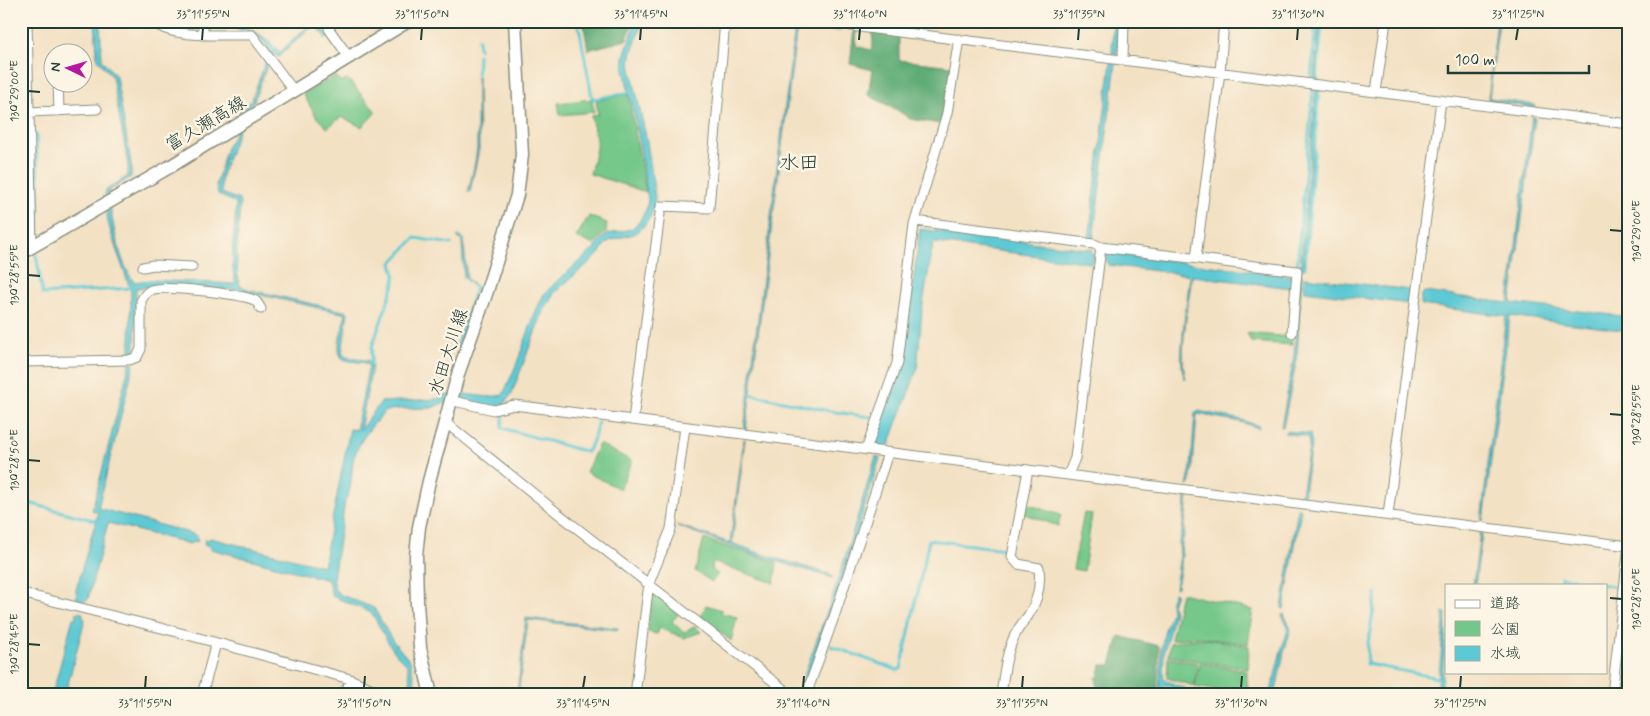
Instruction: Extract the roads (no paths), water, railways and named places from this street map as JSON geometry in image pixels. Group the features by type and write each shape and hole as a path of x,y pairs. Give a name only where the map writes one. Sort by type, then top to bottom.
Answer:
{"main road":[{"name":"富久瀬高線","path":"26,250 168,167 408,21"},
{"name":"水田大川線","path":"430,695 420,648 417,604 416,556 419,527 459,371 513,210 520,180 522,155 521,118 515,21"}],"street":[{"path":"26,250 26,180 29,112 27,21"},
{"path":"152,21 158,27 170,31 252,35 294,90"},
{"path":"203,21 203,34"},
{"path":"332,21 330,22 329,29 346,53"},
{"path":"633,420 661,206 709,208 725,21"},
{"path":"852,21 851,26 1629,124"},
{"path":"1123,59 1124,21"},
{"path":"1196,258 1220,72 1224,21"},
{"path":"1376,92 1386,21"},
{"path":"866,450 897,363 915,221 947,114 959,39"},
{"path":"58,92 58,111"},
{"path":"1388,516 1441,100"},
{"path":"29,112 96,109"},
{"path":"915,221 1094,244 1101,247 1297,271 1292,333"},
{"path":"1068,476 1075,458 1101,247"},
{"path":"143,267 192,268"},
{"path":"21,362 129,360 138,357 141,349 141,301 144,295 151,290 190,290 233,295 254,300 259,304 261,310"},
{"path":"458,402 494,410 514,406 633,420 1629,545 1612,695"},
{"path":"445,422 560,515 791,695"},
{"path":"636,695 649,583 671,529 685,427"},
{"path":"806,695 888,453"},
{"path":"1001,695 1009,649 1017,631 1034,605 1040,579 1039,568 1018,564 1012,557 1028,470"},
{"path":"21,592 350,679 386,695"},
{"path":"202,695 216,643"},
{"path":"346,695 350,679"}],"water":[{"path":"95,21 100,22 102,60 116,76 132,169 131,177 109,191 113,225 120,251 134,282 151,280 236,284 232,254 236,203 218,194 216,185 227,146 234,135 240,108 251,101 270,50 259,37 249,31 237,30 233,21 236,21 237,27 251,30 261,35 280,52 314,21 318,21 329,37 326,39 315,24 278,57 272,53 253,103 241,111 237,135 223,172 221,187 222,193 239,200 240,204 237,266 240,286 348,312 342,353 346,357 370,361 372,366 360,430 381,402 438,399 460,392 488,397 503,395 544,294 593,250 600,240 608,234 631,229 639,222 646,210 648,200 637,127 624,70 624,56 636,21 643,21 631,55 630,64 647,142 655,197 654,208 649,219 634,234 611,240 605,244 599,254 555,292 543,312 512,393 505,404 493,408 460,400 440,404 432,408 385,411 365,435 354,457 333,579 335,589 339,594 374,608 392,640 410,661 418,695 413,695 407,665 389,644 372,613 332,596 328,580 211,549 204,544 205,539 209,540 210,538 323,566 350,429 356,430 369,365 344,359 340,354 339,343 346,314 239,290 164,286 136,288 135,350 134,353 130,353 131,288 112,236 105,200 106,190 128,176 128,164 112,76 97,56"},
{"path":"1113,21 1118,21 1117,54 1112,54"},
{"path":"1319,21 1321,21 1316,80 1318,90 1303,269 1300,268 1316,89 1314,79"},
{"path":"1497,21 1499,21 1489,98 1534,105 1535,108 1488,100"},
{"path":"795,27 797,27 746,430 744,430"},
{"path":"1111,62 1116,63 1093,239 1089,238"},
{"path":"477,77 479,149 470,192 468,192 477,148"},
{"path":"1532,117 1535,117 1511,303 1629,317 1629,331 1510,316 1483,521 1481,521 1506,316 1421,305 1421,296 1424,292 1508,303"},
{"path":"920,229 1088,248 1092,249 1091,254 1095,255 1095,258 1092,258 1091,263 933,244 922,310 917,370 888,448 878,447 878,444 874,443 880,421 902,368"},
{"path":"459,236 464,240 467,279 477,287 476,289 464,278 462,242 457,237"},
{"path":"1108,253 1293,276 1292,288 1192,276 1183,357 1185,379 1183,371 1182,345 1190,275 1108,265 1105,259"},
{"path":"1300,275 1302,275 1297,358 1283,427 1281,427 1294,357"},
{"path":"1305,277 1410,290 1413,298 1410,299 1410,304 1305,291 1305,285 1303,285"},
{"path":"130,362 134,363 98,508 193,534 198,537 197,542 194,541 190,544 108,523 88,599 83,602 77,601 76,590 98,513 92,510"},
{"path":"1195,412 1238,419 1259,426 1258,428 1241,422 1197,414 1193,468 1189,486 1187,486 1191,467"},
{"path":"1286,431 1310,434 1312,444 1303,501 1300,500 1309,448 1308,437 1284,433"},
{"path":"744,439 732,543 829,574 833,578 756,555 677,526 730,543"},
{"path":"876,456 880,458 840,586 803,695 797,695 835,590"},
{"path":"1186,495 1188,495 1181,548 1181,565 1177,587 1175,588 1180,555 1179,542 1182,533"},
{"path":"1298,508 1301,510 1284,609 1282,608"},
{"path":"1480,533 1482,533 1475,584 1473,584"},
{"path":"1174,592 1176,593 1172,605 1174,612 1164,652 1164,680 1189,690 1221,695 1193,693 1166,685 1163,687 1163,695 1159,695 1161,650"},
{"path":"77,612 83,613 83,618 85,619 65,695 52,695 73,618 76,618"},
{"path":"1443,612 1445,613 1445,645 1441,695 1437,695 1444,624"},
{"path":"1284,614 1291,629 1275,695 1270,695 1288,630 1282,615"},
{"path":"526,618 618,628 617,630 528,620 517,695"}],"waterway":[{"path":"578,21 592,97 594,99 631,92"},
{"path":"764,21 840,30"},
{"path":"1297,267 1313,89 1311,80 1316,21"},
{"path":"1305,267 1319,91 1317,80 1322,21"},
{"path":"478,39 479,49"},
{"path":"477,74 478,55"},
{"path":"36,134 39,201 38,234"},
{"path":"371,364 372,347 394,284 395,275 392,263 415,238 451,244"},
{"path":"36,255 43,294 131,288 133,284"},
{"path":"457,346 476,287 474,286"},
{"path":"750,394 835,412 871,417"},
{"path":"504,412 502,428 587,452 593,441 598,422"},
{"path":"21,501 97,521"},
{"path":"831,646 897,670 901,669 929,540 1005,549"},
{"path":"1560,584 1561,577 1600,584"},
{"path":"1608,585 1629,589"},
{"path":"1376,594 1368,643 1367,664 1438,678"},
{"path":"340,695 343,685"}],"district":[{"name":"水田","path":"799,163"}]}
